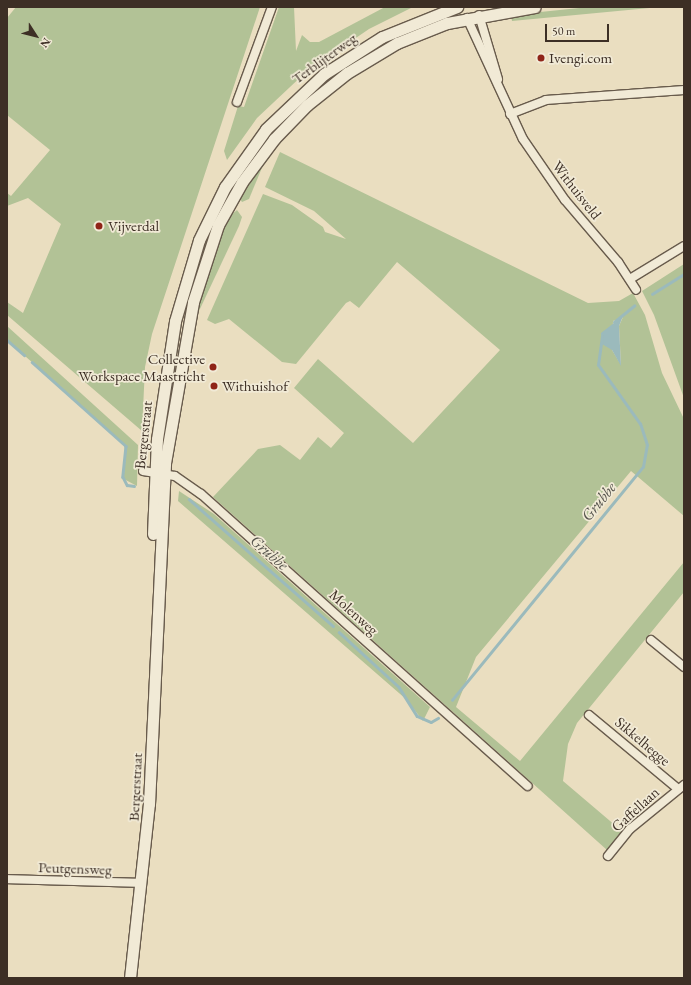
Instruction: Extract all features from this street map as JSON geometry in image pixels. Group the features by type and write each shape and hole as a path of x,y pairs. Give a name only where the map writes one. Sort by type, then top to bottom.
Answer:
{"main road":[{"name":"Terblijterweg","path":"236,170 279,115 329,70 395,30 457,7"},
{"name":"Terblijterweg","path":"246,176 291,120 347,73 404,40 465,12 535,7"},
{"name":"Bergerstraat","path":"130,978 141,883 151,766 157,519 154,472 166,371 183,286 203,229 236,170"},
{"name":"Bergerstraat","path":"154,472 176,389 196,290 218,225 246,176"}],"street":[{"path":"237,102 272,7"},
{"name":"Withuisveld","path":"478,11 499,86"},
{"name":"Withuisveld","path":"465,12 499,86 510,114 547,175 630,279 636,290"},
{"path":"510,114 546,100 684,90"},
{"path":"630,279 684,246"},
{"name":"Molenweg","path":"154,472 175,476 202,494 528,786"},
{"path":"651,640 684,667"},
{"name":"Sikkelhegge","path":"589,715 681,787"},
{"name":"Gaffellaan","path":"608,856 630,829 681,787"},
{"name":"Peutgensweg","path":"7,879 141,883"}],"green space":[{"name":"Vijverdal","path":"16,7 260,7 152,334 145,367 142,431 7,315 7,302 23,313 61,224 28,198 7,206 7,193 11,196 50,150 7,115 7,18"},
{"path":"279,7 294,7 296,51 302,35 310,42 319,42 385,7 413,7 369,29 306,72 257,118 227,160 224,151 238,106 244,107"},
{"path":"589,7 660,7 512,21 511,15"},
{"path":"280,152 588,303 619,301 633,293 645,315 662,373 684,419 684,516 631,471 476,657 456,707 520,761 684,562 684,592 577,723 568,744 563,781 623,832 607,850 213,497 258,449 280,445 300,460 318,437 331,448 344,433 294,388 318,359 413,443 500,350 397,262 359,308 350,301 346,303 296,364 282,362 229,319 215,324 207,320 263,194 292,205 323,227 325,232 346,239 314,211 265,187","holes":["623,317 619,326 621,365 612,350 613,321"]},
{"path":"266,158 249,199 242,202 240,199"},
{"path":"237,210 242,217 239,226 199,311 200,295 216,244 229,217"},
{"path":"684,264 684,398 654,315 642,291"},
{"path":"7,326 138,445 137,486 122,478 126,457 124,444 7,340"},
{"path":"179,491 214,514 430,707 423,721 407,700 178,501"}],"water":[{"path":"623,316 619,326 621,366 612,350 602,344 601,333"}],"waterway":[{"name":"Grubbe","path":"652,294 684,274"},
{"name":"Grubbe","path":"614,322 634,306"},
{"name":"Grubbe","path":"452,700 643,467 647,445 640,424 598,365 602,337"},
{"name":"Grubbe","path":"7,340 24,355"},
{"name":"Grubbe","path":"32,362 126,446 123,477 127,485 134,486"},
{"name":"Grubbe","path":"189,499 333,626"},
{"name":"Grubbe","path":"339,632 399,687 417,716 431,722 438,718"}],"place":[{"name":"Ivengi.com","path":"541,58"},
{"name":"Vijverdal","path":"99,226"},
{"name":"Collective Workspace Maastricht","path":"213,367"},
{"name":"Withuishof","path":"214,386"}]}
